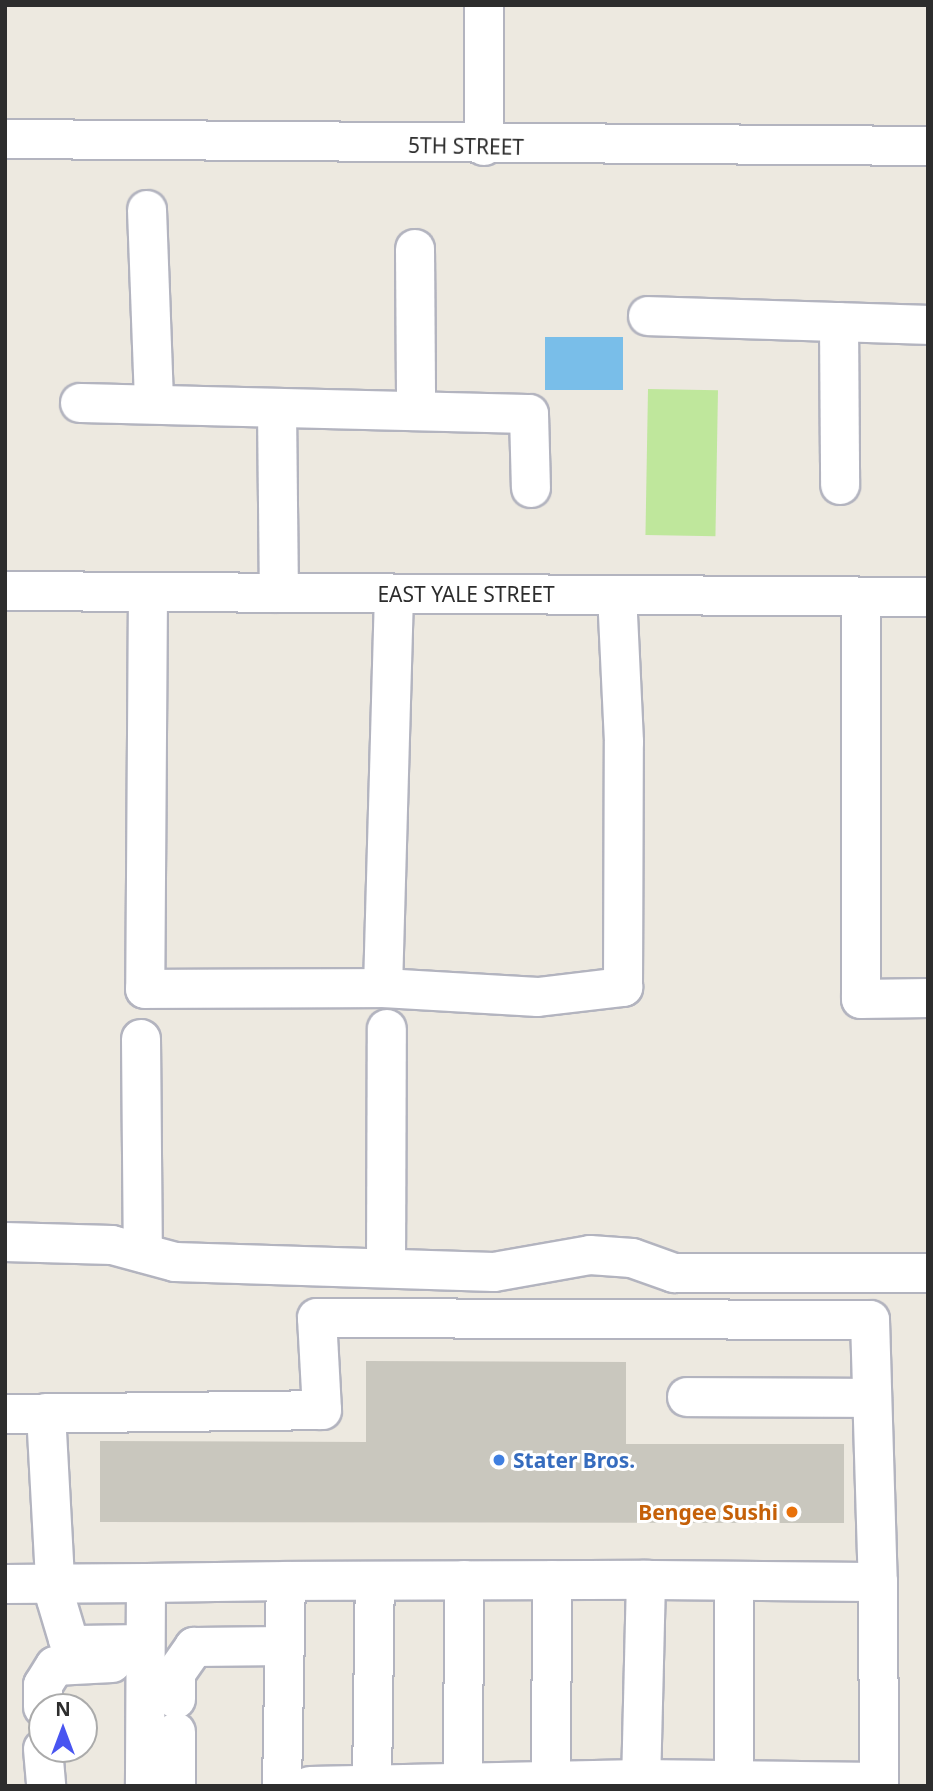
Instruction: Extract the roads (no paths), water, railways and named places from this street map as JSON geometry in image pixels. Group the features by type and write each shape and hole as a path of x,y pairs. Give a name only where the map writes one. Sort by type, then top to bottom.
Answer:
{"street":[{"path":"484,5 484,146"},
{"name":"5TH STREET","path":"5,139 484,146 928,146"},
{"path":"146,210 154,404"},
{"path":"415,249 416,411"},
{"path":"648,316 928,325"},
{"path":"839,322 840,485"},
{"path":"80,403 529,414 531,488"},
{"path":"277,408 279,593"},
{"name":"EAST YALE STREET","path":"5,591 928,597"},
{"path":"148,592 145,989 383,988 538,997 623,987 624,743 617,595"},
{"path":"383,988 394,594"},
{"path":"861,597 861,999 928,998"},
{"path":"386,1268 387,1030"},
{"path":"141,1039 143,1253"},
{"path":"5,1241 112,1245 175,1262 494,1272 590,1255 632,1258 674,1273 928,1273"},
{"path":"5,1414 322,1410 317,1318 870,1320 869,1398 878,1582 879,1784 734,1780 310,1786"},
{"path":"687,1396 869,1398"},
{"path":"46,1413 55,1585 59,1615 68,1639 77,1644 145,1654"},
{"path":"5,1584 464,1580 878,1582"},
{"path":"463,1783 464,1580"},
{"path":"551,1781 552,1580"},
{"path":"641,1782 646,1580"},
{"path":"282,1786 286,1581"},
{"path":"372,1784 375,1581"},
{"path":"734,1581 734,1780"},
{"path":"145,1786 146,1583"},
{"path":"176,1786 176,1674 182,1658 194,1647 285,1646"},
{"path":"43,1693 43,1685 55,1666 145,1654"},
{"path":"44,1763 46,1786"}],"water":[{"path":"545,337 623,337 623,390 545,390"}],"place":[{"name":"Stater Bros.","path":"499,1460"},
{"name":"Bengee Sushi","path":"792,1512"}]}
